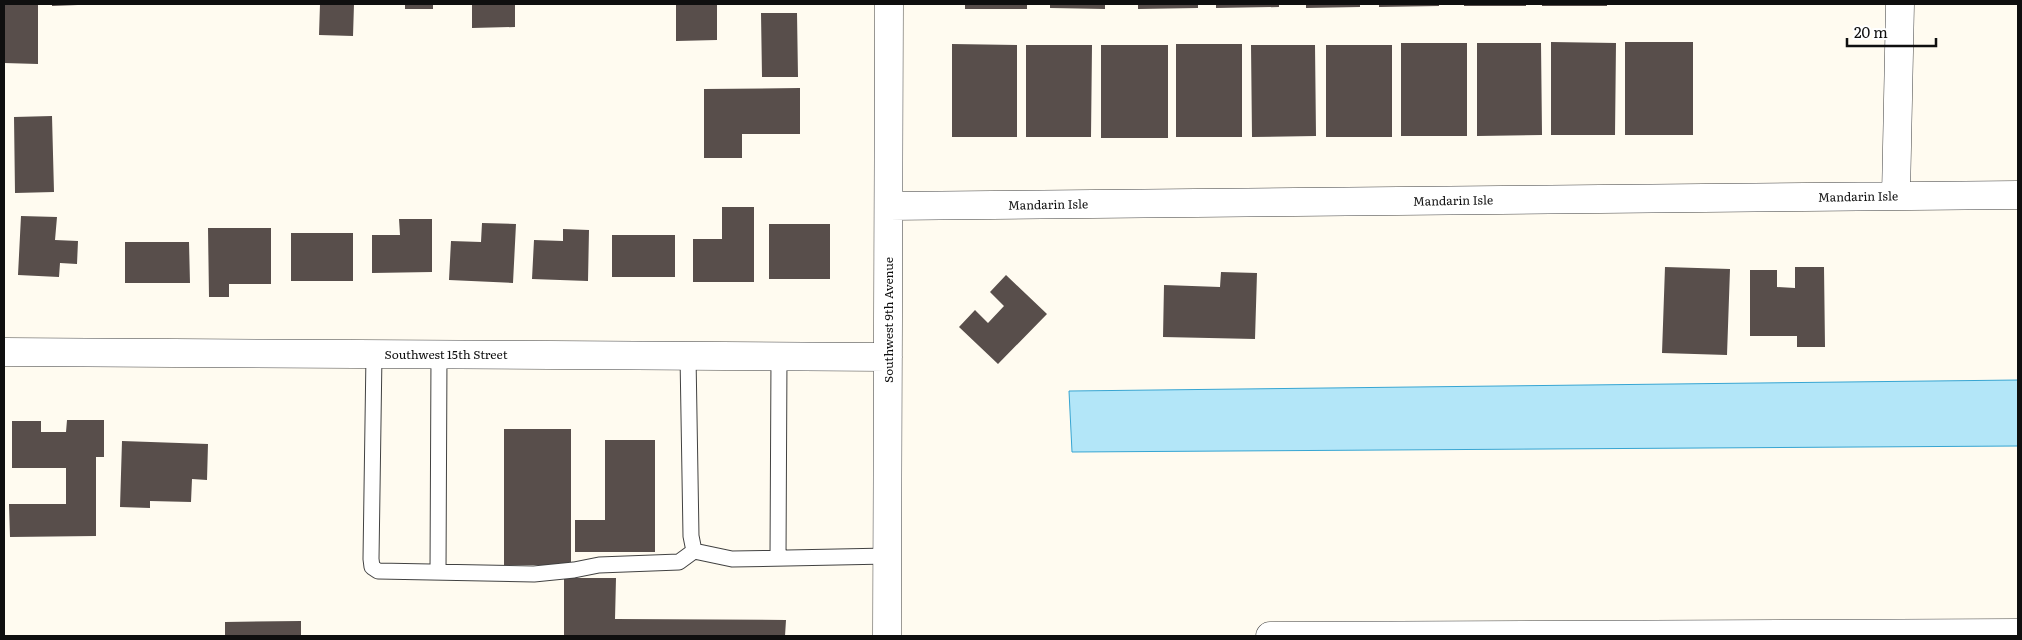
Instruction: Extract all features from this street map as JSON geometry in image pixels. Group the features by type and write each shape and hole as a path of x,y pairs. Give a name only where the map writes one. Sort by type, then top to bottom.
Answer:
{"street":[{"name":"Southwest 9th Avenue","path":"887,636 889,4"},
{"path":"1896,196 1900,4"},
{"name":"Mandarin Isle","path":"888,206 2018,195"},
{"name":"Southwest 15th Street","path":"4,352 888,356"},
{"path":"1270,636 2018,633"}],"lane":[{"path":"374,354 372,567 378,571 534,574 574,570 599,565 679,562 694,551 732,559 888,556"},
{"path":"438,572 439,354"},
{"path":"688,356 691,536 694,551"},
{"path":"778,558 779,356"}],"water":[{"path":"2018,380 2018,446 1072,452 1069,391"}],"building":[{"path":"4,4 38,4 38,64 4,63"},
{"path":"52,4 78,4 78,5 52,6"},
{"path":"320,4 354,4 353,36 319,35"},
{"path":"405,4 433,4 433,9 405,9"},
{"path":"472,4 515,4 515,27 472,28"},
{"path":"676,4 717,4 717,40 676,41"},
{"path":"965,4 1027,4 1027,9 965,9"},
{"path":"1050,4 1105,4 1105,9 1050,8"},
{"path":"1138,4 1198,4 1198,8 1138,9"},
{"path":"1216,4 1279,4 1279,7 1216,8"},
{"path":"1306,4 1360,4 1360,7 1306,8"},
{"path":"1379,4 1439,4 1439,6 1379,7"},
{"path":"1464,4 1526,4 1526,6 1464,6"},
{"path":"1542,4 1607,4 1607,6 1542,6"},
{"path":"761,13 797,13 798,77 762,77"},
{"path":"1551,42 1616,43 1615,135 1551,135"},
{"path":"1625,42 1693,42 1693,135 1625,135"},
{"path":"1401,43 1467,43 1467,136 1401,136"},
{"path":"1477,43 1541,43 1542,135 1477,136"},
{"path":"952,44 1017,45 1017,137 952,137"},
{"path":"1176,44 1242,44 1242,137 1176,137"},
{"path":"1026,45 1092,45 1091,137 1026,137"},
{"path":"1101,45 1168,45 1168,138 1101,138"},
{"path":"1251,45 1315,45 1316,136 1252,137"},
{"path":"1326,45 1392,45 1392,137 1326,137"},
{"path":"800,88 800,134 742,134 742,158 704,158 704,89"},
{"path":"52,116 54,192 15,193 14,117"},
{"path":"722,207 754,207 754,282 693,282 693,239 722,239"},
{"path":"21,216 57,217 55,240 78,241 77,264 60,263 59,277 18,275"},
{"path":"399,219 432,219 432,272 372,273 372,235 400,235"},
{"path":"482,223 516,224 513,283 449,280 451,241 481,242"},
{"path":"769,224 830,224 830,279 769,279"},
{"path":"208,228 271,228 271,284 229,284 229,297 209,297"},
{"path":"563,229 589,230 588,281 532,279 534,240 563,241"},
{"path":"291,233 353,233 353,281 291,281"},
{"path":"612,235 675,235 675,277 612,277"},
{"path":"125,242 189,242 190,283 125,283"},
{"path":"1665,267 1730,269 1727,355 1662,353"},
{"path":"1795,267 1824,267 1825,347 1797,347 1797,336 1750,336 1750,270 1777,270 1777,287 1795,288"},
{"path":"1221,272 1257,273 1255,339 1163,337 1164,285 1220,287"},
{"path":"1006,275 1047,314 998,364 959,327 975,310 988,323 1004,306 990,292"},
{"path":"67,420 104,420 104,457 96,457 96,536 10,537 9,504 66,504 66,468 12,468 12,421 41,421 41,432 66,432"},
{"path":"504,429 571,429 571,565 504,565"},
{"path":"605,440 655,440 655,552 575,552 575,520 605,520"},
{"path":"122,441 208,444 207,480 192,479 191,502 150,501 150,508 120,507"},
{"path":"564,578 616,578 615,619 786,620 785,636 564,636"},
{"path":"301,621 301,636 225,636 225,622"}]}
